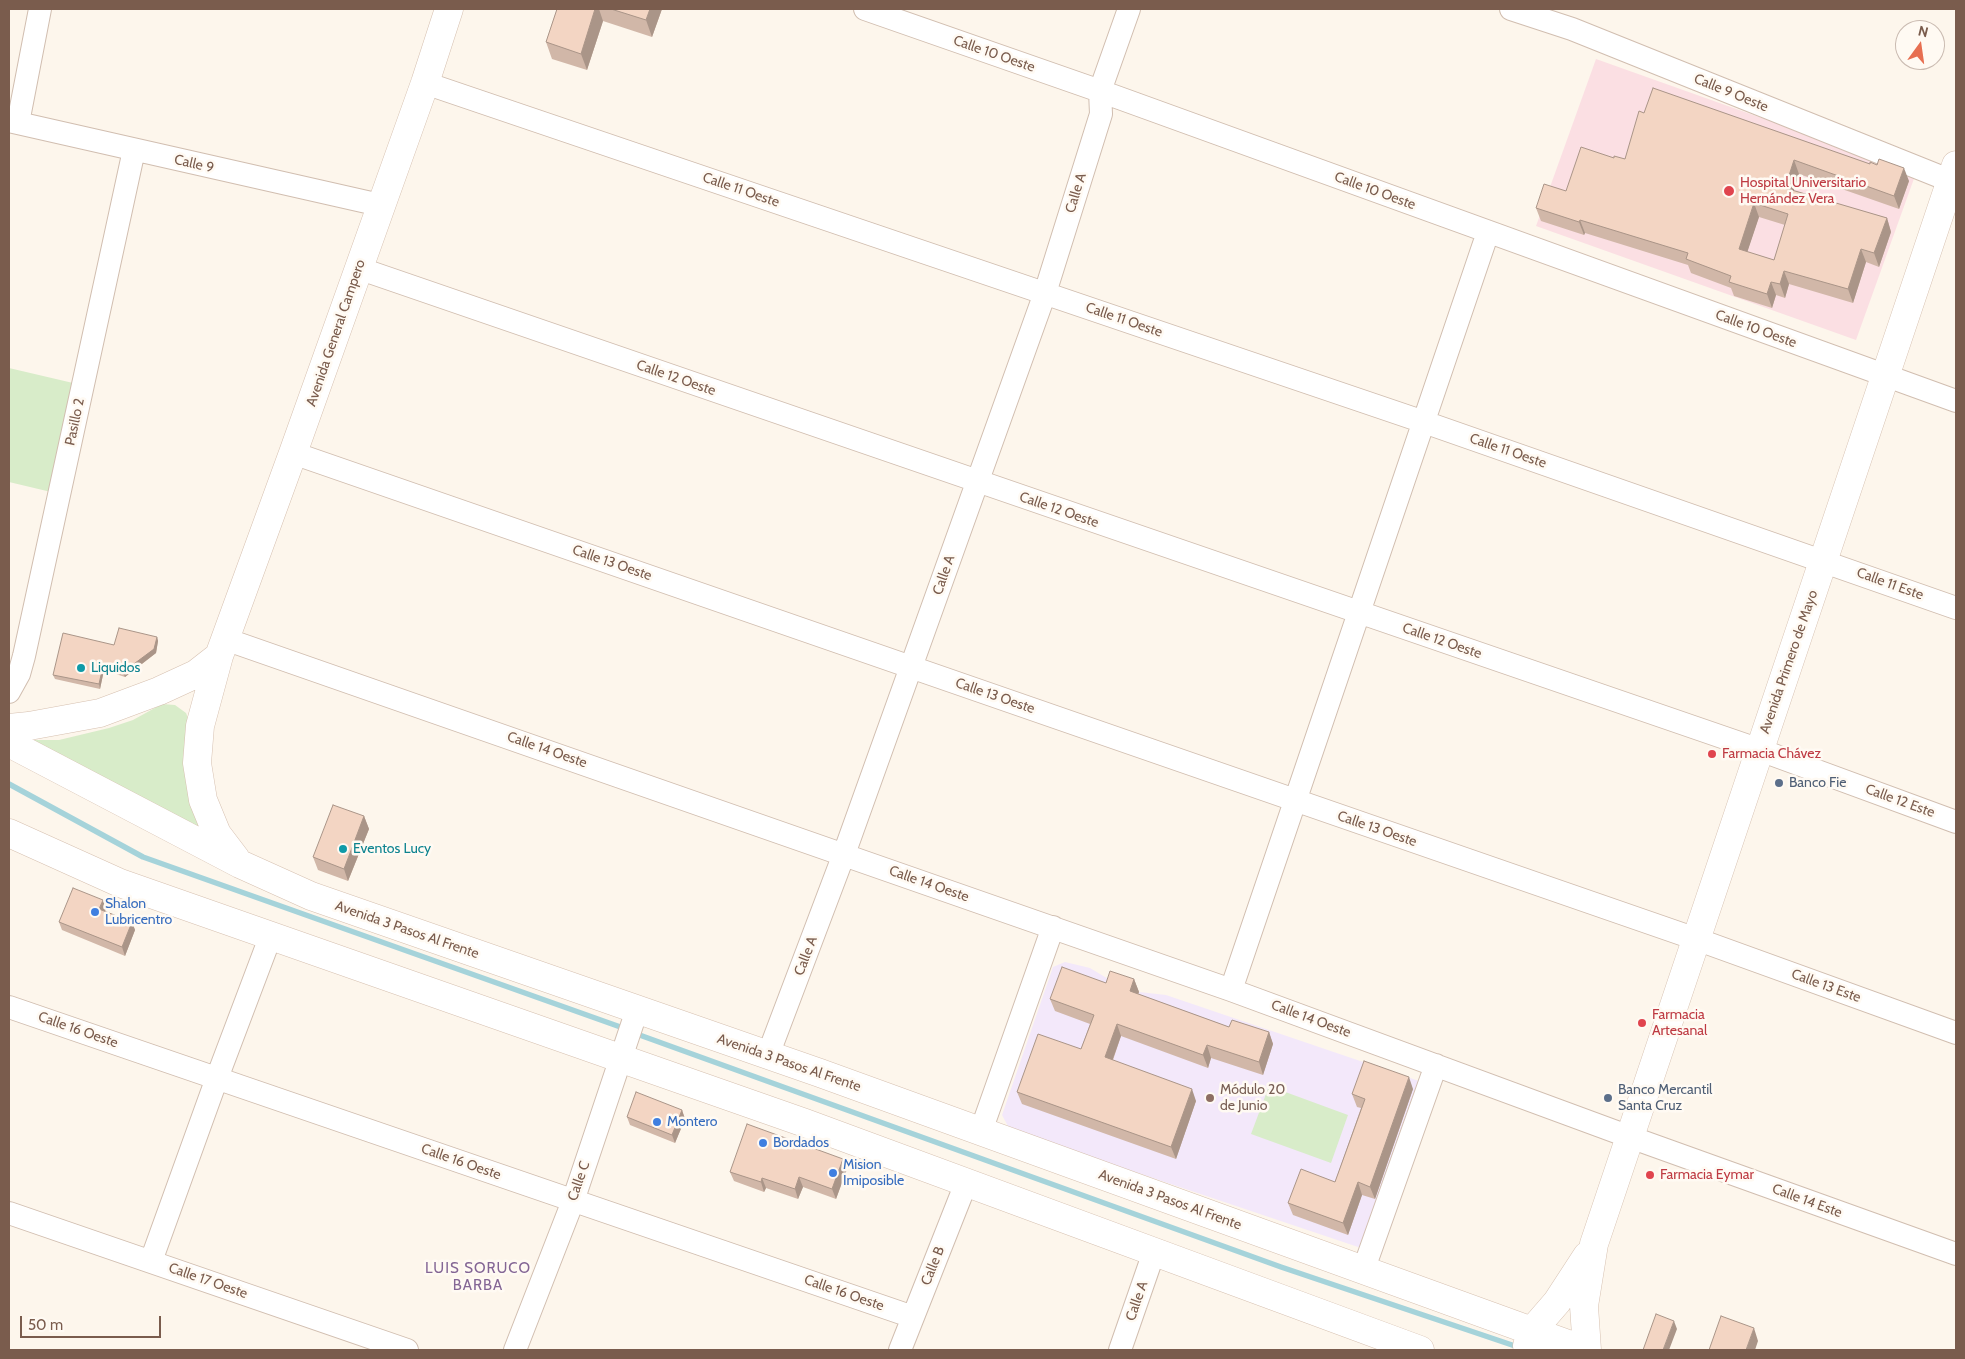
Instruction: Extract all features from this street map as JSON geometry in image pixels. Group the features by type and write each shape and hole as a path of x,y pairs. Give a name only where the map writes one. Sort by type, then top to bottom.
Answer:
{"main road":[{"name":"Avenida General Campero","path":"240,864 217,834 203,800 197,763 200,726 222,647 294,453 380,205 425,83 449,9"},
{"name":"Avenida Primero de Mayo","path":"1586,1350 1584,1306 1594,1244 1885,376 1954,176"},
{"path":"9,728 100,713 159,691 196,674 222,647"},
{"name":"Avenida 3 Pasos Al Frente","path":"9,743 240,864 630,1034 805,1123 1420,1350"},
{"name":"Avenida 3 Pasos Al Frente","path":"9,833 120,883 271,936 630,1034 768,1055 1363,1271 1528,1340 1586,1350"},
{"name":"Avenida Primero de Mayo","path":"1528,1340 1557,1302 1594,1244"}],"street":[{"path":"13,122 40,9"},
{"name":"Calle 10 Oeste","path":"865,9 1100,91 1956,401"},
{"path":"1100,91 1129,9"},
{"name":"Calle 9 Oeste","path":"1511,9 1582,33 1954,176"},
{"name":"Calle 11 Oeste","path":"425,83 1424,422 1823,561"},
{"name":"Calle A","path":"768,1055 844,854 1045,293 1101,114 1100,91"},
{"name":"Calle 9","path":"13,122 380,205"},
{"name":"Pasillo 2","path":"9,692 19,674 24,656 134,150"},
{"path":"1231,990 1488,232"},
{"name":"Calle 12 Oeste","path":"358,268 1760,750"},
{"name":"Calle 13 Oeste","path":"294,453 1696,939"},
{"name":"Calle 11 Este","path":"1823,561 1956,608"},
{"name":"Calle 14 Oeste","path":"222,647 844,854 1231,990 1630,1137"},
{"name":"Calle 12 Este","path":"1760,750 1956,822"},
{"path":"981,1132 1053,927"},
{"path":"151,1261 271,936"},
{"name":"Calle 13 Este","path":"1696,939 1956,1033"},
{"name":"Calle 16 Oeste","path":"9,1006 913,1317"},
{"name":"Calle C","path":"515,1350 573,1201 630,1034"},
{"path":"1363,1271 1436,1065"},
{"name":"Calle 14 Este","path":"1630,1137 1956,1254"},
{"name":"Calle B","path":"900,1350 966,1183"},
{"name":"Calle 17 Oeste","path":"9,1212 407,1350"},
{"name":"Calle A","path":"1120,1350 1154,1252"}],"shaded area":[{"name":"Hospital Universitario Hernández Vera","path":"1596,59 1916,173 1856,340 1536,226"},
{"name":"Módulo 20 de Junio","path":"1065,962 1090,968 1115,983 1139,992 1166,995 1419,1081 1361,1248 1010,1130 1002,1115 1053,967"}],"green space":[{"path":"9,368 73,383 51,492 9,482"},
{"path":"162,704 175,705 186,713 190,723 211,836 32,740 59,740 109,728 133,720"},
{"path":"1269,1086 1348,1115 1331,1163 1251,1134"}],"building":[{"path":"557,9 595,9 581,54 546,42"},
{"path":"611,9 650,9 646,20"},
{"name":"Hospital Universitario Hernández Vera","path":"1653,88 1870,164 1870,162 1877,165 1879,159 1904,168 1894,196 1794,160 1785,188 1887,218 1874,253 1861,249 1848,289 1784,271 1780,284 1771,282 1767,294 1729,282 1731,276 1686,259 1688,253 1536,208 1544,184 1566,191 1581,147 1614,158 1614,156 1625,159 1639,111 1644,113","holes":["1754,203 1788,214 1774,260 1739,249"]},
{"path":"119,628 157,637 154,649 123,672 103,666 99,684 53,675 63,633 114,645"},
{"path":"333,805 364,816 344,869 313,857"},
{"path":"73,888 103,900 99,909 132,922 122,947 59,922"},
{"path":"1062,967 1106,983 1110,971 1134,979 1130,991 1229,1027 1232,1020 1269,1032 1259,1062 1207,1045 1203,1055 1117,1024 1105,1057 1192,1089 1171,1147 1017,1092 1038,1034 1081,1049 1094,1015 1050,999"},
{"path":"1364,1061 1409,1077 1370,1187 1358,1182 1343,1223 1288,1203 1301,1169 1335,1182 1365,1099 1352,1094"},
{"name":"Montero","path":"636,1092 682,1110 672,1135 627,1117"},
{"path":"747,1124 843,1159 832,1189 799,1177 795,1189 762,1178 761,1182 730,1172"},
{"path":"1656,1314 1674,1321 1663,1350 1643,1350"},
{"path":"1721,1316 1754,1328 1746,1350 1709,1350"}],"waterway":[{"path":"9,784 143,857 626,1029"},
{"path":"634,1033 1281,1267 1521,1348"}],"place":[{"name":"Hospital Universitario Hernández Vera","path":"1729,191"},
{"name":"Liquidos","path":"81,668"},
{"name":"Farmacia Chávez","path":"1712,754"},
{"name":"Banco Fie","path":"1779,783"},
{"name":"Eventos Lucy","path":"343,849"},
{"name":"Shalon Lubricentro","path":"95,912"},
{"name":"Farmacia Artesanal","path":"1642,1023"},
{"name":"Módulo 20 de Junio","path":"1210,1098"},
{"name":"Banco Mercantil Santa Cruz","path":"1608,1098"},
{"name":"Montero","path":"657,1122"},
{"name":"Bordados","path":"763,1143"},
{"name":"Mision Imiposible","path":"833,1173"},
{"name":"Farmacia Eymar","path":"1650,1175"}],"district":[{"name":"LUIS SORUCO BARBA","path":"478,1278"}]}
